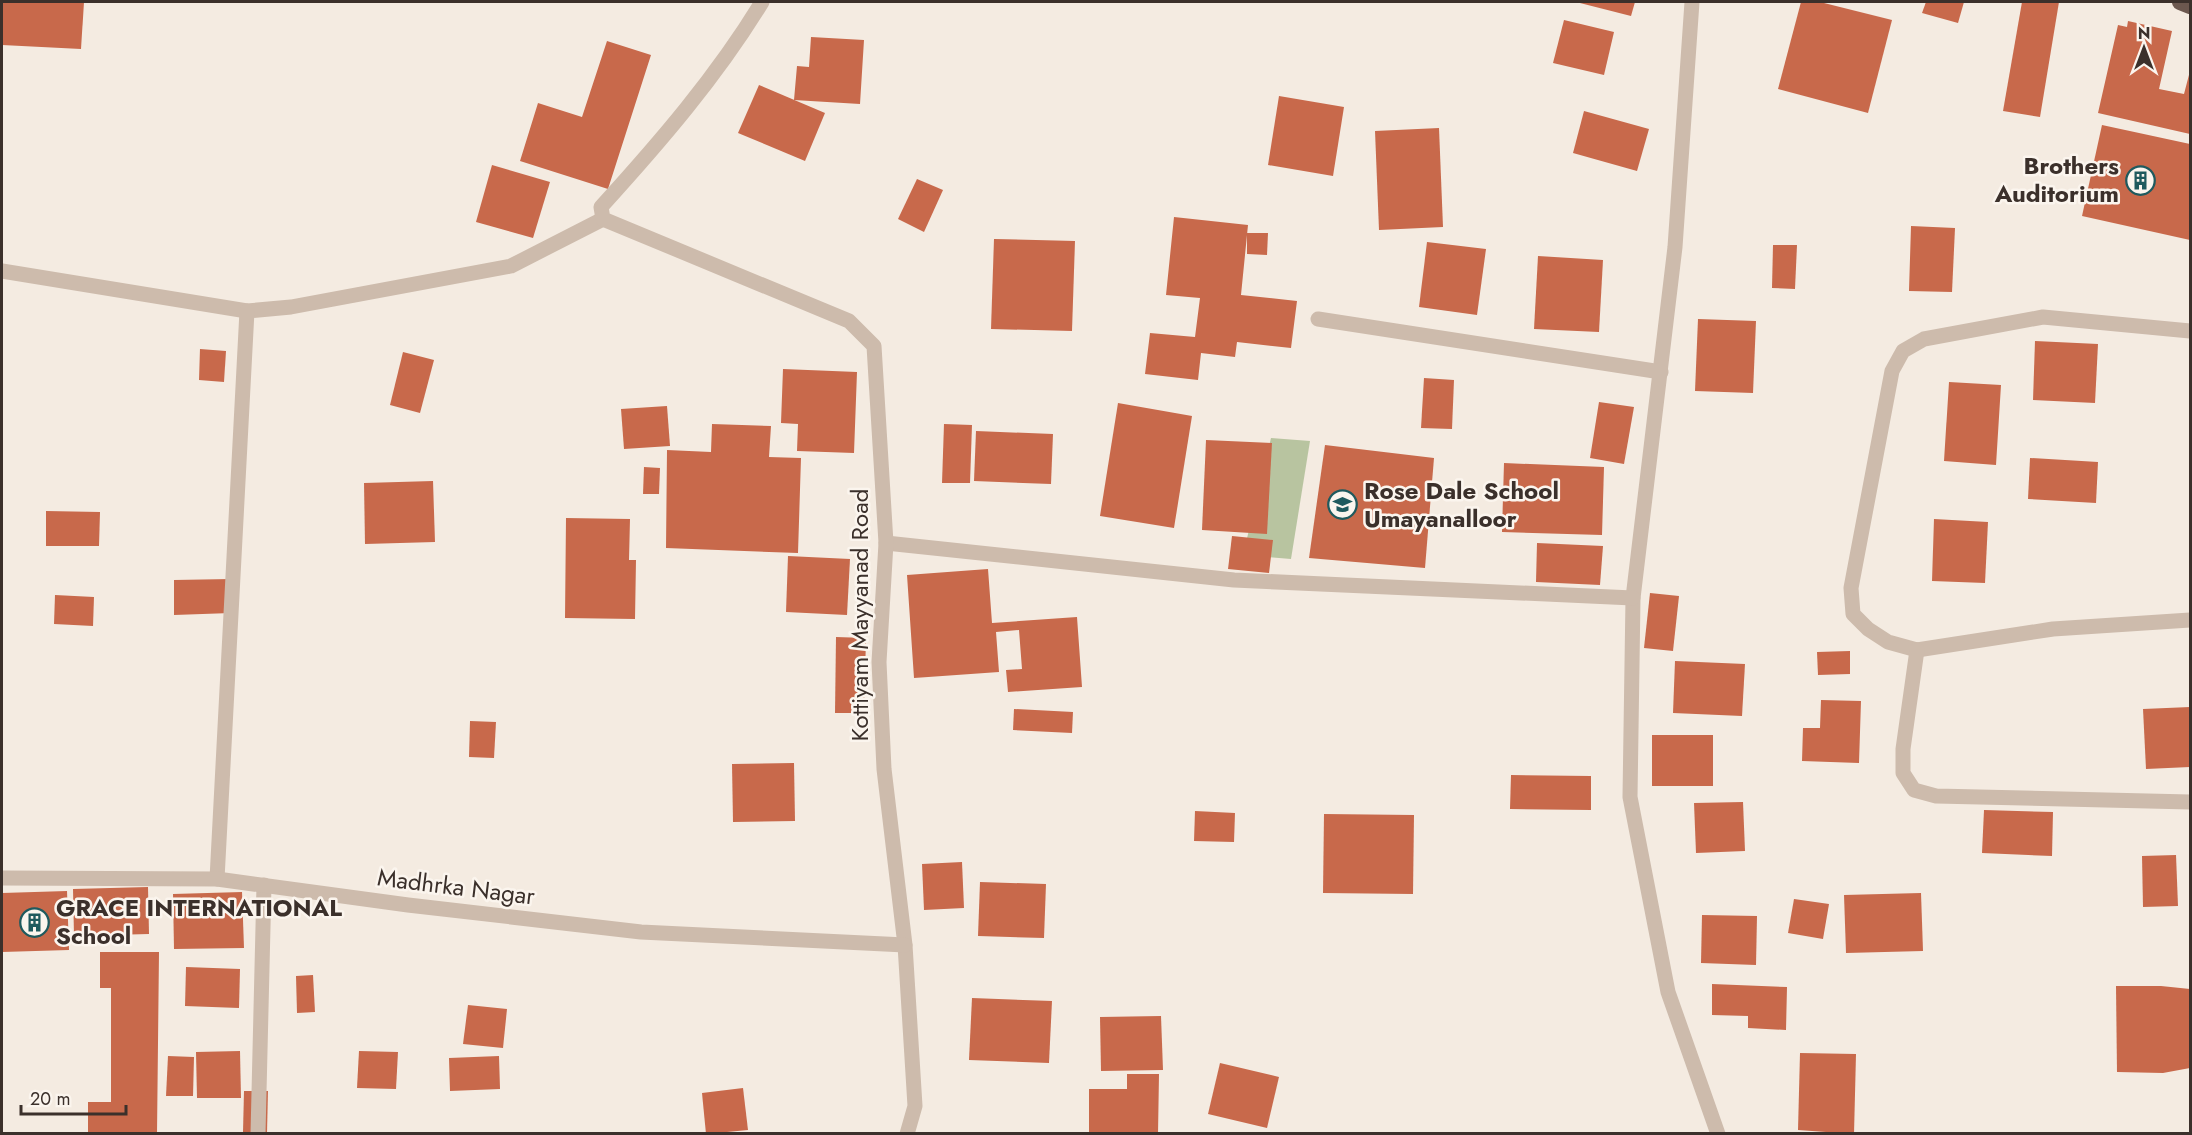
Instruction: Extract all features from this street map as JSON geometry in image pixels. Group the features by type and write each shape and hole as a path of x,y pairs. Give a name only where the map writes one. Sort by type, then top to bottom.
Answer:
{"highway":[{"path":"2180,2 2190,6"}],"street":[{"path":"2,271 247,311 291,307 511,266 603,219 602,207 649,154 732,51 762,2"},
{"path":"1692,2 1675,247 1633,598 1630,797 1668,992 1718,1134"},
{"name":"Kottiyam Mayyanad Road","path":"603,219 849,321 874,346 886,543 879,662 884,769 904,945 915,1106 907,1134"},
{"path":"217,879 247,311"},
{"path":"2190,331 2043,317 1924,339 1903,351 1892,371 1851,588 1852,614 1868,629 1888,642 1917,650 2053,628 2190,620"},
{"path":"1318,319 1661,372"},
{"path":"886,543 1234,580 1633,598"},
{"path":"1917,650 1903,749 1903,773 1914,790 1936,796 2190,802"},
{"name":"Madhrka Nagar","path":"2,878 217,879 408,905 641,932 904,945"},
{"path":"258,1134 264,885"}],"green space":[{"path":"1271,438 1310,441 1291,559 1243,555"}],"building":[{"path":"3,2 84,2 81,49 2,45"},
{"path":"1576,2 1635,2 1631,16"},
{"path":"1801,2 1820,2 1892,20 1868,113 1778,89"},
{"path":"1926,2 1964,2 1958,23 1922,13"},
{"path":"2022,2 2059,2 2040,117 2003,111"},
{"path":"1564,20 1614,32 1604,75 1553,63"},
{"path":"2128,21 2172,31 2159,89 2184,94 2190,71 2190,134 2098,113 2118,25 2127,27"},
{"path":"811,37 864,40 860,104 794,100 797,66 809,67"},
{"path":"607,41 651,55 608,189 520,161 538,103 582,117"},
{"path":"759,85 825,113 805,161 738,133"},
{"path":"1279,96 1344,107 1333,176 1268,165"},
{"path":"1584,111 1649,129 1637,171 1573,153"},
{"name":"Brothers Auditorium","path":"2102,125 2190,144 2190,240 2082,216"},
{"path":"1439,128 1443,227 1379,230 1375,131"},
{"path":"492,165 550,182 533,238 476,222"},
{"path":"917,179 943,190 924,232 898,219"},
{"path":"1174,217 1248,225 1241,295 1297,301 1291,348 1237,342 1235,357 1201,353 1198,380 1145,374 1150,333 1195,337 1200,298 1166,295"},
{"path":"1911,226 1955,228 1952,292 1909,291"},
{"path":"1247,233 1268,233 1267,255 1247,254"},
{"path":"994,239 1075,241 1072,331 991,329"},
{"path":"1427,242 1486,249 1477,315 1419,307"},
{"path":"1773,245 1797,245 1795,289 1772,288"},
{"path":"1538,256 1603,260 1599,332 1534,329"},
{"path":"1698,319 1756,321 1753,393 1695,391"},
{"path":"2035,341 2098,344 2095,403 2033,400"},
{"path":"200,349 226,351 224,382 199,380"},
{"path":"403,352 434,360 420,413 390,405"},
{"path":"783,369 857,372 854,453 797,451 798,424 781,423"},
{"path":"1424,378 1454,380 1452,429 1421,428"},
{"path":"1949,382 2001,385 1996,465 1944,461"},
{"path":"1599,402 1634,407 1624,464 1590,458"},
{"path":"1118,403 1192,416 1174,528 1100,516"},
{"path":"667,406 670,446 624,449 621,409"},
{"path":"712,424 771,426 769,457 801,458 798,553 666,548 667,450 711,452"},
{"path":"944,424 972,425 970,483 942,483"},
{"path":"976,431 1053,434 1051,484 974,481"},
{"path":"1206,440 1272,443 1267,534 1202,530"},
{"path":"1325,445 1434,458 1425,568 1309,558"},
{"path":"2030,458 2098,462 2096,503 2028,499"},
{"path":"1504,463 1604,467 1602,535 1502,532"},
{"path":"644,467 660,468 659,494 643,494"},
{"path":"433,481 435,542 365,544 364,483"},
{"path":"46,511 100,512 99,546 46,546"},
{"path":"566,518 630,519 629,560 636,560 635,619 565,618"},
{"path":"1934,519 1988,522 1985,583 1932,581"},
{"path":"1232,536 1273,540 1269,573 1228,569"},
{"path":"1537,543 1603,546 1600,585 1536,582"},
{"path":"788,556 850,559 847,615 786,612"},
{"path":"988,569 992,623 1077,617 1082,687 1008,692 1006,670 1022,669 1019,630 996,632 999,672 914,678 907,575"},
{"path":"231,579 231,613 174,615 174,580"},
{"path":"1650,593 1679,596 1673,651 1644,648"},
{"path":"55,595 94,597 93,626 54,624"},
{"path":"836,637 866,638 864,713 835,713"},
{"path":"1850,651 1850,674 1818,675 1817,652"},
{"path":"1675,661 1745,664 1742,716 1673,713"},
{"path":"1821,700 1861,701 1859,763 1802,761 1803,728 1820,728"},
{"path":"2190,707 2190,767 2146,769 2143,709"},
{"path":"1014,709 1073,712 1072,733 1013,730"},
{"path":"470,721 496,722 494,758 469,757"},
{"path":"1652,735 1713,735 1713,786 1652,786"},
{"path":"794,763 795,821 733,822 732,764"},
{"path":"1511,775 1591,776 1591,810 1510,809"},
{"path":"1743,802 1745,851 1696,853 1694,803"},
{"path":"1984,810 2053,812 2052,856 1982,853"},
{"path":"1195,811 1235,813 1234,842 1194,841"},
{"path":"1324,814 1414,815 1413,894 1323,893"},
{"path":"2176,855 2178,906 2143,907 2142,856"},
{"path":"962,862 964,908 924,910 922,864"},
{"path":"980,882 1046,884 1044,938 978,936"},
{"path":"148,887 149,934 74,936 73,889"},
{"name":"GRACE INTERNATIONAL School","path":"67,891 69,950 2,952 2,893"},
{"path":"242,892 244,948 174,949 173,894"},
{"path":"1921,893 1923,951 1846,953 1844,895"},
{"path":"1794,899 1829,904 1823,939 1788,933"},
{"path":"1702,915 1757,916 1756,965 1701,963"},
{"path":"100,952 159,952 157,1134 88,1134 88,1102 111,1102 111,988 100,988"},
{"path":"186,967 240,969 239,1008 185,1006"},
{"path":"313,975 315,1012 297,1013 296,976"},
{"path":"1712,984 1787,987 1786,1030 1748,1028 1748,1016 1712,1015"},
{"path":"2116,986 2161,986 2190,989 2190,1068 2163,1073 2117,1072"},
{"path":"972,998 1052,1001 1049,1063 969,1060"},
{"path":"468,1005 507,1009 503,1048 463,1044"},
{"path":"1161,1016 1163,1070 1101,1071 1100,1017"},
{"path":"240,1051 241,1098 197,1098 196,1052"},
{"path":"359,1051 398,1052 396,1089 357,1088"},
{"path":"1800,1053 1856,1054 1854,1134 1798,1130"},
{"path":"168,1056 194,1057 193,1096 166,1096"},
{"path":"499,1056 500,1089 450,1091 449,1058"},
{"path":"1220,1063 1279,1077 1267,1128 1208,1114"},
{"path":"1127,1074 1159,1074 1158,1134 1089,1134 1089,1089 1127,1089"},
{"path":"743,1088 748,1130 706,1134 702,1093"},
{"path":"244,1091 268,1091 267,1133 243,1132"}],"place":[{"name":"Brothers Auditorium","path":"2140,180"},
{"name":"Rose Dale School Umayanalloor","path":"1343,505"},
{"name":"GRACE INTERNATIONAL School","path":"35,922"}]}
